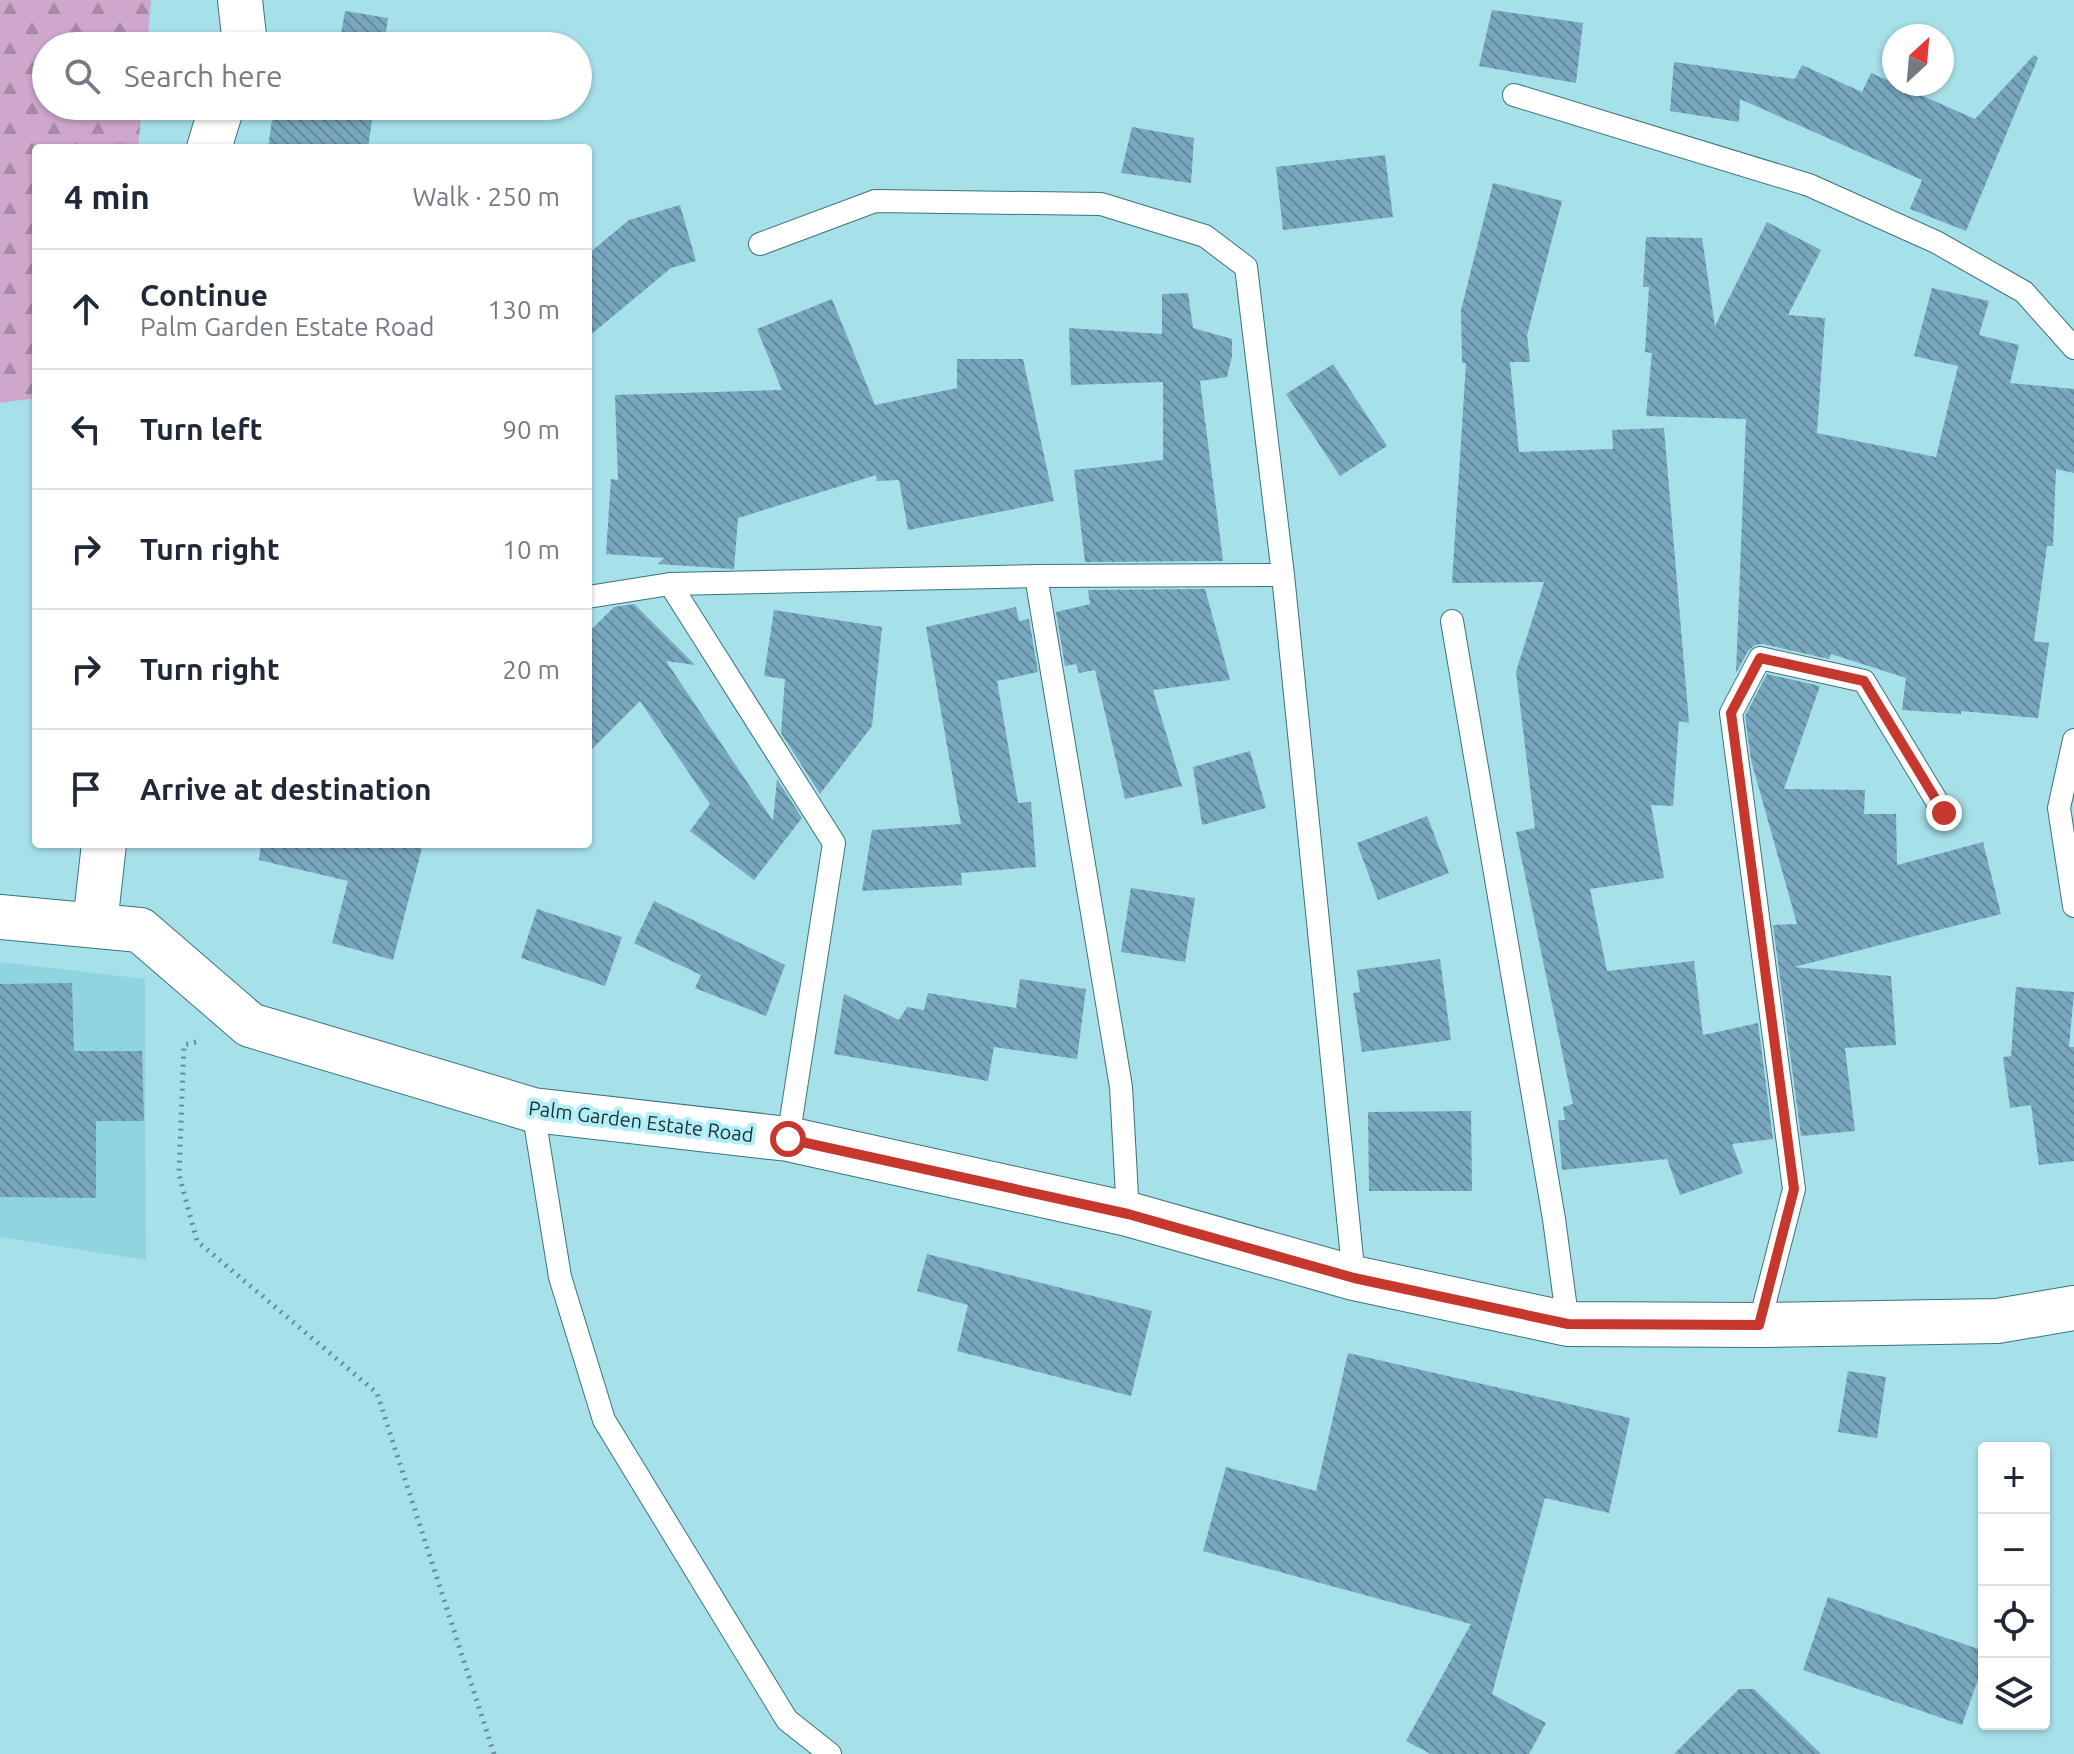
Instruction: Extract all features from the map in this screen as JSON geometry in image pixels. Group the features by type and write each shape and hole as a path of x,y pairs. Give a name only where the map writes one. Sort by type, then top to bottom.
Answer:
{"street":[{"path":"240,0 244,32"},
{"path":"210,144 218,120"},
{"path":"95,924 104,848"},
{"name":"Palm Garden Estate Road","path":"0,917 140,930 250,1025 533,1110 788,1139 1128,1214 1354,1278 1568,1324 1997,1321 2074,1308"}],"lane":[{"path":"1514,95 1809,185 1936,242 2024,292 2074,348"},
{"path":"760,244 875,201 1101,204 1205,236 1246,267 1283,575 1354,1278"},
{"path":"592,596 670,584 1036,576 1283,575"},
{"path":"1036,576 1121,1087 1128,1214"},
{"path":"670,584 834,843 788,1139"},
{"path":"1452,621 1549,1187 1568,1324"},
{"path":"1759,1325 1794,1189 1731,713 1760,658 1864,681 1944,813"},
{"path":"2074,740 2059,808 2074,906"},
{"path":"533,1110 560,1277 604,1420 787,1720 830,1754"}],"path":[{"path":"250,1025 184,1045 179,1175 197,1241 377,1393 494,1754"}],"shaded area":[{"path":"0,962 145,979 146,1260 0,1237"}],"green space":[{"path":"0,0 151,0 148,32 32,32 32,120 141,120 138,144 32,144 32,399 0,403"}],"building":[{"path":"1492,10 1583,23 1576,83 1479,66"},
{"path":"345,11 388,18 386,32 341,32"},
{"path":"2034,55 2038,58 1966,231 1910,209 1922,180 1740,99 1739,122 1670,111 1674,62 1795,79 1802,65 1862,92 1871,73 1882,78 1882,96 1923,96 1975,119"},
{"path":"272,120 372,120 369,144 269,144"},
{"path":"1132,127 1194,138 1191,183 1121,173"},
{"path":"1385,155 1393,217 1283,230 1276,167"},
{"path":"1493,183 1562,201 1527,335 1530,362 1510,362 1519,452 1613,449 1612,430 1664,428 1689,723 1679,721 1673,806 1651,805 1664,878 1590,889 1607,971 1694,961 1703,1035 1758,1023 1773,1139 1732,1144 1743,1173 1680,1195 1667,1159 1562,1170 1558,1120 1565,1120 1563,1107 1573,1104 1516,832 1535,828 1516,672 1544,582 1452,583 1466,363 1462,363 1461,310"},
{"path":"680,205 696,261 671,268 592,334 592,251 629,220"},
{"path":"1767,222 1821,250 1788,315 1825,318 1817,433 1936,457 1958,366 1914,356 1932,288 1989,301 1979,335 2019,345 2010,383 2074,389 2074,473 2056,469 2053,546 2047,546 2034,641 2049,643 2038,718 1961,711 1961,714 1902,710 1906,678 1831,654 1829,659 1763,644 1755,645 1748,651 1736,673 1746,419 1646,416 1652,353 1645,352 1649,287 1643,287 1646,237 1702,238 1715,326"},
{"path":"1188,293 1193,328 1232,339 1227,377 1200,381 1223,561 1085,562 1074,470 1163,460 1163,382 1071,385 1069,328 1162,334 1162,294"},
{"path":"832,299 875,405 957,388 957,359 1023,359 1054,501 908,530 899,480 877,481 876,475 738,518 734,569 658,564 664,558 606,554 611,479 618,480 615,395 782,390 757,329"},
{"path":"1333,364 1387,446 1340,476 1286,394"},
{"path":"1205,589 1230,680 1153,690 1182,786 1125,799 1095,670 1079,673 1076,664 1065,666 1056,612 1090,604 1088,590"},
{"path":"634,604 695,665 666,661 773,821 777,779 802,818 754,880 690,831 710,804 640,701 592,749 592,629 614,607"},
{"path":"1016,607 1019,621 1029,619 1038,672 997,681 1018,803 1031,802 1036,867 961,873 962,885 862,891 872,830 961,824 926,627"},
{"path":"774,610 882,627 872,726 820,794 781,733 785,679 764,676"},
{"path":"1767,674 1820,686 1784,789 1865,790 1864,814 1896,814 1897,865 1983,842 2001,914 1794,967 1891,976 1896,1045 1845,1048 1855,1131 1801,1136 1773,925 1797,924 1751,760 1745,716"},
{"path":"1250,751 1266,808 1202,825 1193,767"},
{"path":"1427,816 1449,873 1378,900 1357,843"},
{"path":"260,848 422,848 393,960 332,943 348,881 259,860"},
{"path":"1131,888 1195,898 1185,962 1121,952"},
{"path":"654,901 785,965 766,1016 695,988 701,975 634,943"},
{"path":"537,909 622,937 605,986 521,958"},
{"path":"1440,959 1451,1040 1362,1052 1353,993 1360,992 1357,970"},
{"path":"1020,979 1086,989 1077,1059 994,1047 988,1081 834,1054 844,994 899,1020 907,1007 924,1010 928,993 1016,1008"},
{"path":"72,983 74,1051 142,1051 144,1121 96,1121 96,1198 0,1197 0,984"},
{"path":"2016,987 2074,992 2069,1047 2074,1047 2074,1161 2039,1165 2031,1105 2010,1108 2003,1057 2011,1056"},
{"path":"1471,1111 1472,1191 1369,1191 1368,1112"},
{"path":"927,1254 1152,1311 1131,1396 957,1351 968,1305 917,1291"},
{"path":"1348,1353 1630,1418 1609,1513 1545,1498 1492,1694 1546,1723 1529,1754 1431,1754 1406,1741 1471,1624 1203,1551 1226,1467 1316,1491"},
{"path":"1848,1371 1886,1377 1877,1438 1838,1432"},
{"path":"1828,1597 1978,1649 1978,1679 1962,1725 1803,1670"},
{"path":"1739,1689 1754,1689 1821,1754 1674,1754"}],"route":[{"path":"788,1139 1128,1214 1354,1278 1568,1324 1759,1325 1794,1189 1731,713 1760,658 1864,681 1944,813"}]}
